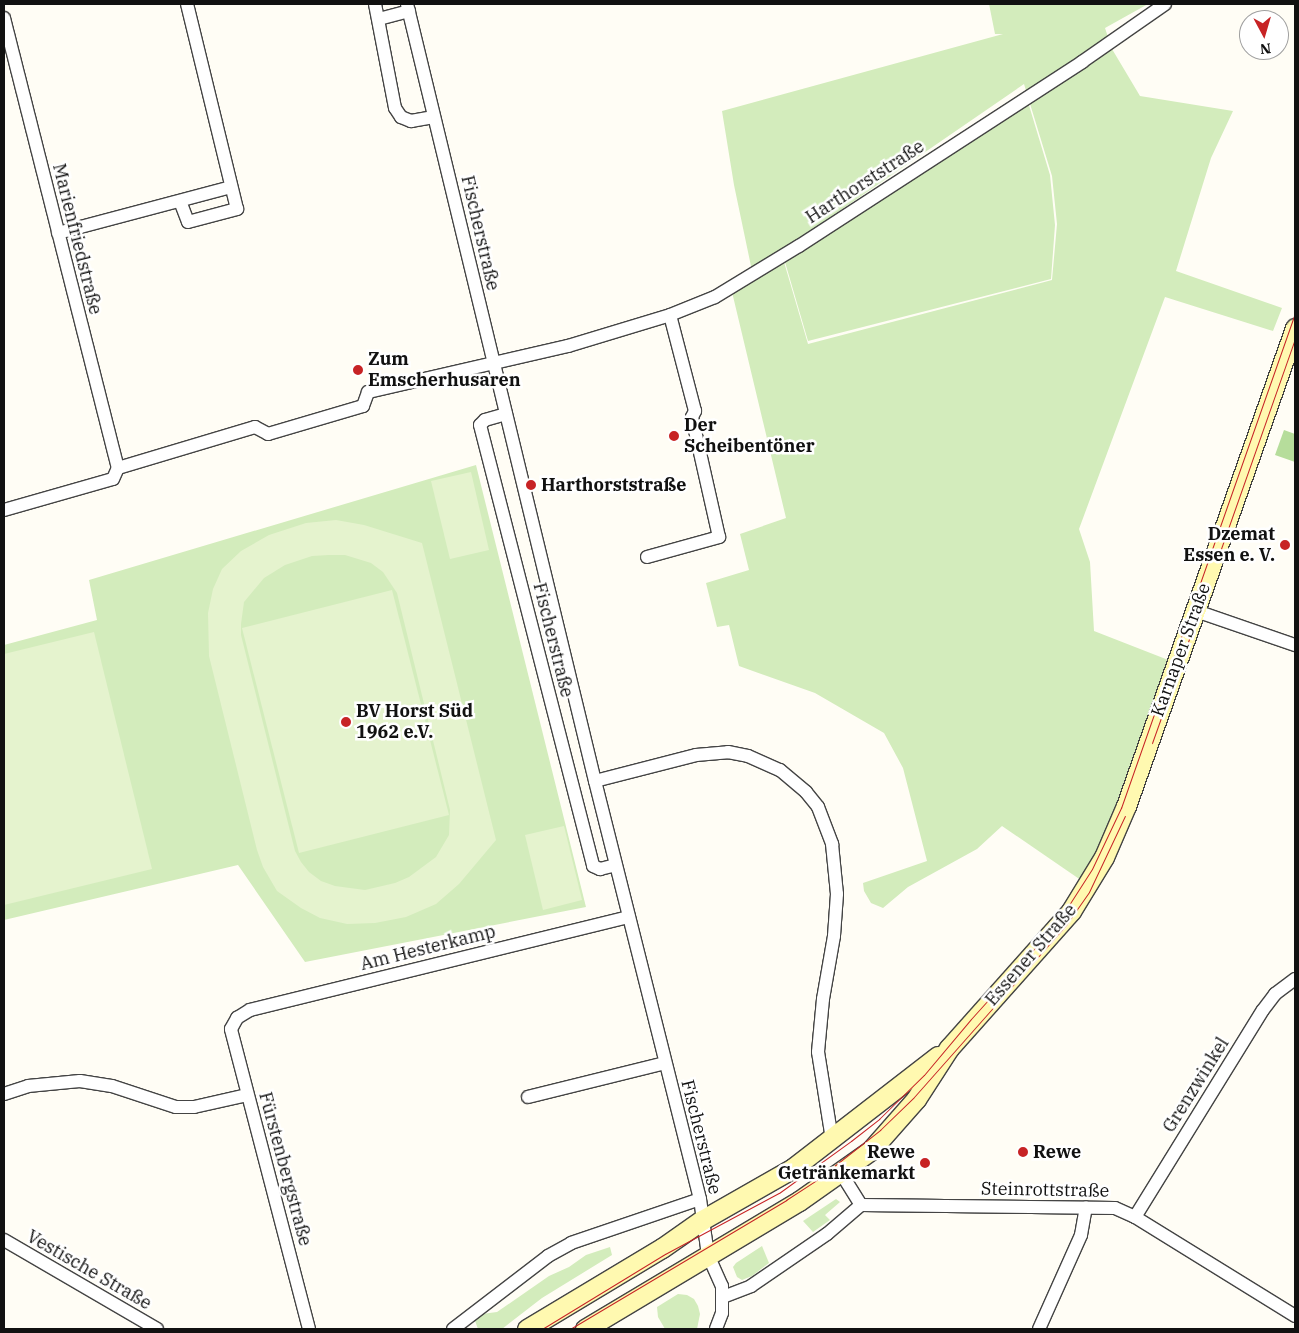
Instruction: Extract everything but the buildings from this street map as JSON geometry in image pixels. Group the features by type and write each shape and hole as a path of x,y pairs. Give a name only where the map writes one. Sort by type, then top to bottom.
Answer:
{"main road":[{"name":"Karnaper Straße","path":"1104,857 1126,806 1295,328"},
{"name":"Essener Straße","path":"585,1329 799,1201 870,1150 916,1100 950,1048 1071,912 1104,857"},
{"name":"Essener Straße","path":"526,1329 662,1248 702,1220 793,1168 950,1048"}],"street":[{"path":"180,201 188,222 237,209 187,4"},
{"path":"375,4 395,108 401,117 411,121 434,117"},
{"name":"Harthorststraße","path":"4,510 113,479 118,468 255,427 268,434 363,406 368,392 568,346 670,315 714,297 742,282 1074,67 1165,4"},
{"name":"Fischerstraße","path":"379,19 408,7 595,781 700,1199 702,1220"},
{"name":"Marienfriedstraße","path":"4,18 118,468"},
{"path":"58,234 231,187"},
{"path":"647,557 718,537 692,417 695,411 670,315"},
{"name":"Fischerstraße","path":"506,414 486,420 480,426 593,866 600,869 616,865"},
{"path":"1196,611 1295,645"},
{"path":"595,781 696,755 728,752 748,756 780,770 806,792 818,807 832,844 837,894 834,936 823,999 818,1052 832,1139"},
{"name":"Am Hesterkamp","path":"237,1018 250,1010 629,917"},
{"name":"Grenzwinkel","path":"1135,1218 1263,1010 1275,994 1295,980"},
{"name":"Fürstenbergstraße","path":"237,1018 231,1029 309,1329"},
{"name":"Fischerstraße","path":"528,1097 665,1063"},
{"path":"4,1094 28,1086 80,1080 112,1086 176,1107 194,1107 247,1095"},
{"path":"722,1297 751,1286 827,1234 861,1205 841,1172"},
{"path":"453,1329 548,1256 571,1243 700,1199"},
{"name":"Steinrottstraße","path":"861,1205 1086,1206 1114,1208 1135,1218 1295,1316"},
{"path":"1039,1329 1081,1235 1086,1206"},
{"path":"702,1220 708,1255 722,1286 722,1313 716,1329"},
{"name":"Vestische Straße","path":"4,1240 157,1329"}],"green space":[{"path":"989,4 1148,4 1105,28 1112,49 1140,96 1233,111 1211,158 1176,271 1282,308 1273,331 1165,297 1079,529 1090,562 1094,631 1176,663 1088,885 1002,826 977,849 908,887 883,908 871,903 864,891 863,883 927,861 903,768 884,733 815,693 739,666 729,625 717,627 706,583 749,570 740,534 786,518 732,292 784,262 808,344 1052,280 1057,224 1052,176 1024,84 752,271 734,185 722,111 1003,34 995,34"},
{"path":"1028,102 1050,175 1055,225 1051,279 808,341 785,262 976,139"},
{"path":"1284,430 1295,434 1295,462 1275,455"},
{"path":"476,465 586,907 305,962 238,865 4,920 4,645 97,620 89,580"},
{"path":"471,472 489,550 450,559 431,481"},
{"path":"336,520 364,525 422,543 496,840 459,884 436,904 406,917 375,923 347,924 320,918 301,908 277,891 263,867 257,850 209,656 208,613 213,589 222,569 241,551 269,535 306,523","holes":["345,555 371,563 383,572 397,593 450,810 449,835 436,857 409,877 395,883 365,890 335,886 321,881 309,872 295,851 241,635 244,602 264,578 285,565 312,556"]},
{"name":"BV Horst Süd 1962 e.V.","path":"392,590 449,815 299,853 242,628"},
{"path":"94,632 152,869 4,905 4,654"},
{"path":"564,826 582,900 543,910 525,835"},
{"path":"836,1199 840,1202 825,1215 830,1220 813,1232 803,1221"},
{"path":"762,1246 769,1263 752,1276 742,1280 737,1277 733,1267 736,1263"},
{"path":"610,1247 612,1255 542,1298 502,1329 478,1329 474,1318 482,1314 497,1312 549,1276 569,1267 586,1255"},
{"path":"678,1294 687,1295 694,1299 698,1306 700,1314 697,1329 665,1329 658,1317 657,1307"}],"tram line":[{"path":"542,1329 665,1254 779,1193 879,1119 924,1075 971,1019 1043,939 1067,908 1092,869 1121,808 1295,313"},
{"path":"1217,560 1295,339"},
{"path":"1152,743 1198,614"},
{"path":"570,1329 786,1200 815,1181 880,1130 914,1097 1066,925 1089,892 1125,816"}],"place":[{"name":"Zum Emscherhusaren","path":"358,370"},
{"name":"Der Scheibentöner","path":"674,436"},
{"name":"Harthorststraße","path":"531,485"},
{"name":"Dzemat Essen e. V.","path":"1285,545"},
{"name":"BV Horst Süd 1962 e.V.","path":"346,722"},
{"name":"Rewe","path":"1023,1152"},
{"name":"Rewe Getränkemarkt","path":"925,1163"}]}
